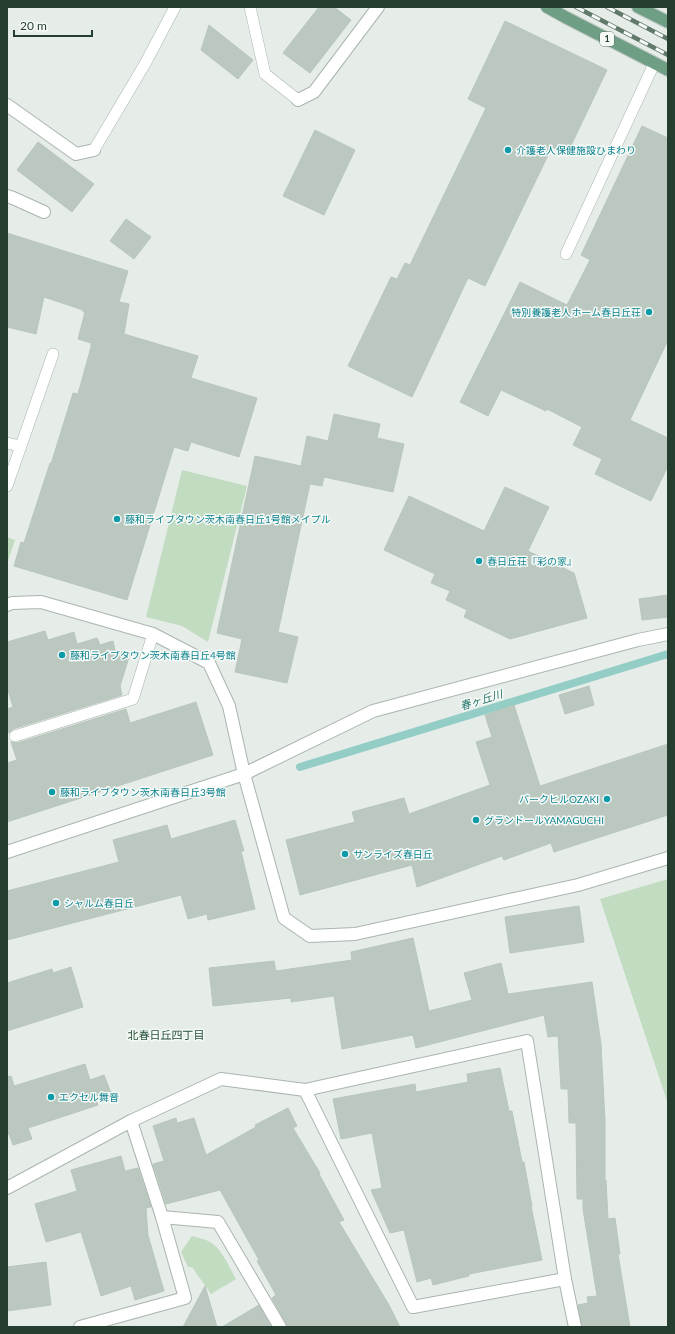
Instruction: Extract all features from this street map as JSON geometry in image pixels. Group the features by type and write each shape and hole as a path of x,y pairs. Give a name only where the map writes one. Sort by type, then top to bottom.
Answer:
{"main road":[{"name":"1","path":"547,7 565,18 668,70"},
{"path":"638,7 668,22"}],"street":[{"path":"298,100 314,92 378,7"},
{"path":"7,105 76,154 94,150"},
{"path":"7,196 44,212"},
{"path":"7,605 12,603 41,602 153,634 209,663 229,706 244,774 284,918 310,936 355,934 578,885 668,858"},
{"path":"7,852 244,774 373,711 638,640 668,634"},
{"path":"7,1188 131,1121 221,1079 305,1090 526,1041 565,1279 575,1327"},
{"path":"305,1090 413,1307 565,1279"},
{"path":"80,1327 185,1298 162,1217 131,1121"},
{"path":"162,1217 218,1222 280,1327"}],"lane":[{"path":"94,150 146,62 175,7"},
{"path":"250,7 266,74 298,100"},
{"path":"566,254 654,64"},
{"path":"7,486 53,354"},
{"path":"7,443 20,446"},
{"path":"15,736 133,699 153,634"}],"green space":[{"path":"182,470 247,486 208,642 182,626 146,617"},
{"path":"7,537 15,540 7,564"},
{"path":"668,879 668,1104 600,899"},
{"path":"192,1236 206,1240 214,1245 225,1259 236,1279 211,1294 192,1267 188,1267 181,1252"}],"building":[{"path":"319,7 334,7 351,20 310,73 283,53"},
{"name":"介護老人保健施設ひまわり","path":"505,21 607,70 567,154 552,147 485,286 468,278 412,397 348,366 391,277 397,279 405,263 410,265 486,108 468,99"},
{"path":"209,25 253,60 238,79 201,50"},
{"path":"642,126 668,138 668,340 630,420 668,438 668,466 651,501 595,474 602,459 573,445 582,427 547,409 546,411 501,390 488,416 460,402 520,282 567,305 590,260 581,255"},
{"path":"315,130 355,150 324,215 283,196"},
{"path":"38,142 94,184 72,212 17,170"},
{"path":"126,219 151,237 134,259 110,241"},
{"path":"7,233 128,271 119,302 129,304 124,334 198,356 191,378 257,398 239,457 191,442 188,451 174,447 127,600 14,566 21,542 24,543 50,463 51,464 73,393 78,394 91,343 78,339 85,312 83,312 83,310 44,297 36,334 7,327"},
{"path":"334,414 380,424 377,438 404,444 393,492 324,477 322,486 310,484 278,632 298,637 287,683 235,672 242,639 217,633 255,456 301,466 307,436 328,441"},
{"name":"春日丘荘『彩の家』","path":"505,487 549,507 528,551 574,573 587,618 510,639 464,617 467,610 446,600 450,591 431,583 435,574 384,550 409,496 484,531"},
{"path":"668,595 668,617 642,620 639,599"},
{"path":"45,631 48,640 74,632 77,644 97,638 100,645 113,641 115,650 130,654 120,686 122,695 13,729 9,733 7,728 7,709 13,707 7,687 7,642"},
{"path":"589,686 594,705 565,714 559,695"},
{"name":"藤和ライブタウン茨木南春日丘3号館","path":"196,702 213,755 7,822 7,763 17,760 11,742 17,743 126,709 130,723"},
{"path":"514,705 540,786 668,744 668,815 554,852 551,843 504,860 502,856 417,887 412,865 300,895 286,840 355,822 352,812 404,798 409,814 490,785 476,742 492,737 485,715"},
{"path":"235,820 244,851 241,851 255,909 208,920 207,914 188,919 181,895 7,940 7,891 119,862 113,840 167,825 171,839"},
{"path":"579,906 584,942 510,953 505,917"},
{"path":"413,938 429,1011 472,1000 464,973 501,963 508,994 592,982 601,1044 605,1121 605,1180 608,1219 615,1218 620,1254 618,1254 630,1327 582,1327 578,1305 588,1303 587,1297 597,1296 583,1209 583,1199 577,1199 576,1123 569,1123 568,1089 561,1089 558,1036 548,1037 544,1015 416,1048 413,1035 342,1049 334,996 291,1002 291,998 213,1006 209,968 274,961 276,971 352,960 351,952"},
{"path":"71,967 83,1007 7,1031 7,983 52,969 53,973"},
{"name":"エクセル舞音","path":"85,1064 90,1080 104,1075 111,1093 96,1099 98,1105 28,1128 32,1139 13,1145 9,1134 7,1135 7,1077 11,1076 14,1086"},
{"path":"500,1068 509,1111 512,1111 522,1162 524,1162 542,1260 469,1274 469,1276 433,1285 431,1278 417,1282 404,1230 390,1233 371,1190 382,1188 372,1133 341,1139 333,1099 415,1084 416,1092 468,1082 467,1074"},
{"path":"288,1108 297,1126 293,1128 320,1173 319,1174 344,1220 339,1222 389,1305 400,1327 287,1327 272,1298 276,1295 257,1261 259,1260 220,1190 166,1204 153,1164 164,1161 153,1126 176,1118 177,1123 194,1118 206,1155 256,1127 255,1125"},
{"path":"121,1156 125,1171 138,1168 151,1207 146,1208 148,1235 164,1291 135,1300 131,1286 101,1296 81,1232 46,1242 35,1204 77,1191 71,1170"},
{"path":"46,1262 51,1305 7,1311 7,1267"},
{"path":"205,1286 217,1327 183,1327"},
{"path":"259,1305 271,1327 222,1327"}],"waterway":[{"name":"春ヶ丘川","path":"300,767 668,654"}],"railway":[{"path":"576,7 668,55"},
{"path":"607,7 668,39"}],"place":[{"name":"介護老人保健施設ひまわり","path":"508,150"},
{"name":"特別養護老人ホーム春日丘荘","path":"649,312"},
{"name":"藤和ライブタウン茨木南春日丘1号館メイプル","path":"117,519"},
{"name":"春日丘荘『彩の家』","path":"479,561"},
{"name":"藤和ライブタウン茨木南春日丘4号館","path":"62,655"},
{"name":"藤和ライブタウン茨木南春日丘3号館","path":"52,792"},
{"name":"パークヒルOZAKI","path":"607,799"},
{"name":"グランドールYAMAGUCHI","path":"476,820"},
{"name":"サンライズ春日丘","path":"345,854"},
{"name":"シャルム春日丘","path":"56,903"},
{"name":"エクセル舞音","path":"51,1097"}],"district":[{"name":"北春日丘四丁目","path":"166,1035"}]}
